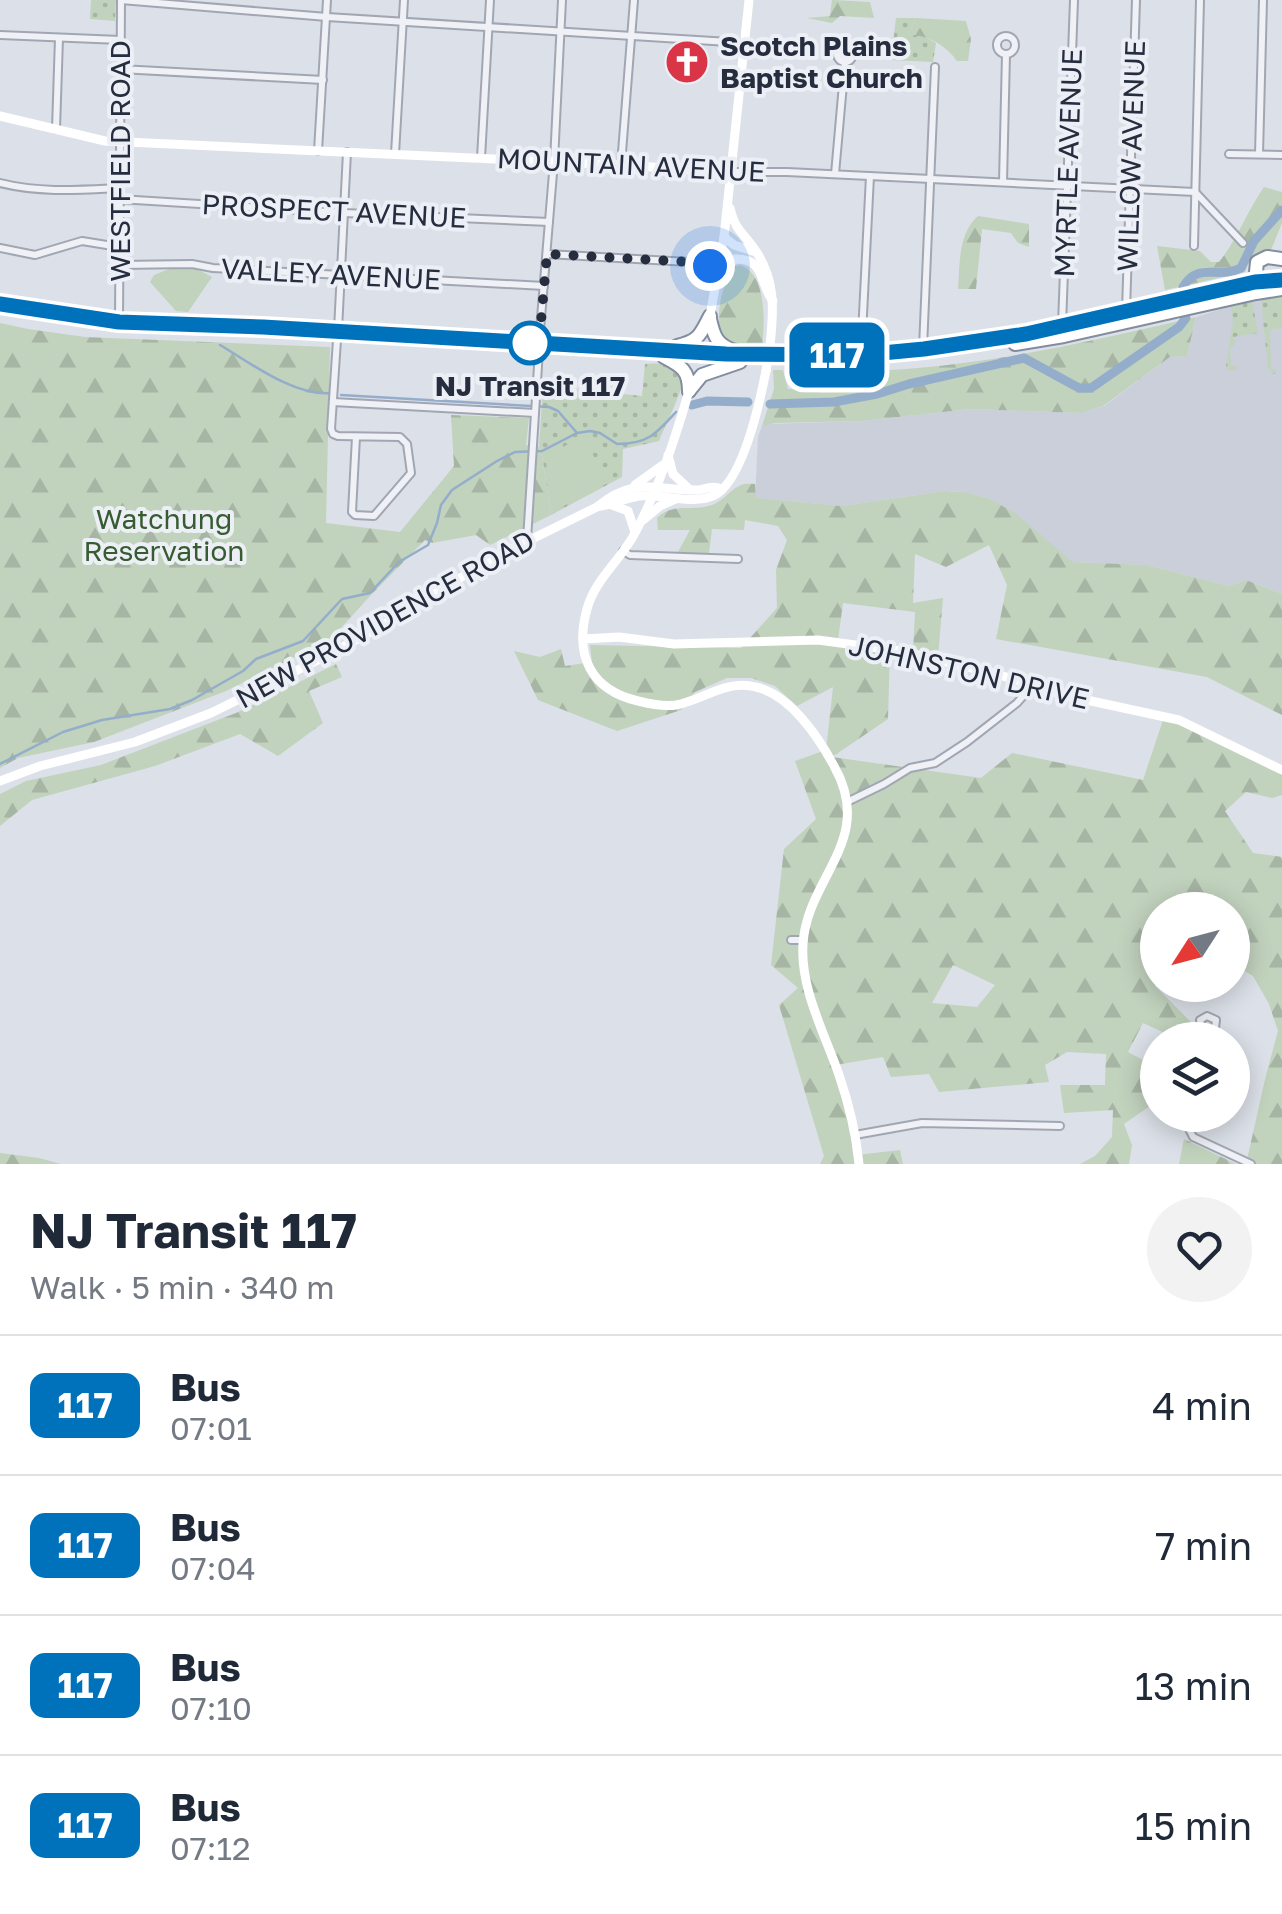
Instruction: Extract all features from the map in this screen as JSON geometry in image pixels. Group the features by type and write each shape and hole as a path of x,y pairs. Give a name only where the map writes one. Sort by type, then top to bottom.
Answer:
{"highway":[{"path":"1255,282 1258,261 1267,256 1282,259"},
{"path":"0,304 119,322 859,364 1064,336 1255,282 1282,280"},
{"path":"1192,302 1282,289"},
{"path":"688,396 702,374 743,358 924,349 1175,306"},
{"path":"0,312 118,329 337,336"},
{"path":"710,316 719,344 743,358"},
{"path":"664,353 698,338 710,316"},
{"path":"664,353 684,368 689,380 688,396"}],"main road":[{"path":"710,316 722,257 749,0"},
{"name":"MOUNTAIN AVENUE","path":"0,116 119,141 732,172"},
{"path":"722,488 741,458 755,418 766,372 774,302 768,271 734,226 728,200"},
{"path":"724,237 746,240"},
{"path":"724,237 756,252"},
{"path":"717,282 731,262 748,260 757,266 765,290 774,302"},
{"path":"688,396 641,522 591,598 583,640 586,660 596,680 609,691 672,706 733,685 758,687 796,713 827,754 847,802 844,840 810,908 802,958 808,988 841,1081 859,1164"},
{"path":"633,486 666,460"},
{"path":"666,460 673,474 690,489"},
{"name":"NEW PROVIDENCE ROAD","path":"0,781 40,766 135,742 211,712 381,626 493,558 633,486 653,491 679,498 708,498 722,488 653,491 597,507"},
{"path":"641,522 660,506 679,498"},
{"path":"610,505 628,511 635,533"},
{"name":"JOHNSTON DRIVE","path":"583,640 619,636 674,644 804,640 900,651 994,673 1068,696 1179,720 1282,770"}],"street":[{"path":"121,0 327,17 745,42"},
{"name":"WESTFIELD ROAD","path":"119,322 121,0"},
{"path":"318,150 327,0"},
{"path":"395,154 404,0"},
{"path":"481,158 490,0"},
{"path":"528,540 562,0"},
{"path":"621,164 634,0"},
{"name":"MYRTLE AVENUE","path":"1062,326 1074,0"},
{"name":"WILLOW AVENUE","path":"1126,312 1136,0"},
{"path":"1194,246 1200,0"},
{"path":"1260,154 1263,0"},
{"path":"0,35 120,40"},
{"path":"56,130 59,38"},
{"path":"1003,182 1006,54"},
{"path":"835,174 845,62"},
{"path":"924,349 935,66"},
{"path":"120,68 323,80"},
{"path":"347,152 333,434 400,437 407,444 411,473 374,516 352,512 356,437"},
{"path":"1229,154 1282,154"},
{"name":"MOUNTAIN AVENUE","path":"732,172 1196,192"},
{"path":"861,355 870,176"},
{"path":"0,183 30,190 119,188"},
{"path":"1196,192 1243,243"},
{"name":"PROSPECT AVENUE","path":"119,199 549,222"},
{"path":"0,248 35,256 76,242 119,248"},
{"path":"547,254 707,263 722,257"},
{"path":"707,263 714,269 717,282"},
{"name":"VALLEY AVENUE","path":"119,264 192,264 544,286"},
{"path":"333,402 535,408"},
{"path":"623,551 738,559"},
{"path":"847,802 910,768 935,763 967,742 1033,685"},
{"path":"792,940 803,940"},
{"path":"855,1135 922,1123 1060,1126"},
{"path":"1190,1132 1193,1137 1251,1164"}],"shaded area":[{"path":"1282,297 1282,594 1246,580 1229,586 1147,565 1073,562 988,498 964,492 945,491 842,506 755,498 758,437 767,424 862,421 970,409 1082,413 1104,406 1170,357 1187,356 1196,317 1237,304"}],"green space":[{"path":"91,0 116,0 115,21 90,19"},
{"path":"832,0 870,2 874,18 840,16 832,23 807,18 830,16"},
{"path":"896,18 916,18 908,35 921,35 936,43 933,62 891,60"},
{"path":"916,18 966,21 971,39 968,61 957,61 929,39 908,35"},
{"path":"1264,187 1282,192 1282,223 1271,250 1255,257 1245,272 1165,290 1157,246 1200,251 1211,262 1219,262"},
{"path":"978,216 1029,224 1029,247 1018,243 1011,233 982,229 976,289 958,289 963,240"},
{"path":"740,265 749,270 760,289 762,346 733,344 723,337 720,328 725,284 733,267"},
{"path":"174,267 193,267 212,277 188,312 176,311 150,282 154,275"},
{"path":"1282,296 1282,328 1270,330 1271,369 1276,370 1273,374 1268,368 1261,300"},
{"path":"1252,300 1258,333 1233,337 1236,342 1230,349 1231,365 1237,368 1228,370 1231,306"},
{"path":"1196,317 1187,356 1170,357 1103,406 1082,413 970,409 862,421 762,426 774,389 773,370 783,370 788,389 861,392 865,371 990,359"},
{"name":"Watchung Reservation","path":"0,323 85,337 330,347 326,523 400,532 454,466 451,415 529,418 526,445 539,447 551,515 490,545 476,535 432,543 425,540 331,639 226,691 94,742 18,758 0,768"},
{"path":"666,363 683,379 659,441 623,449 622,477 551,515 539,447 543,386 642,396 645,364"},
{"path":"583,436 608,483 554,511 545,457"},
{"path":"745,484 755,484 756,498 842,506 945,491 964,492 988,498 1015,513 1073,562 1147,565 1229,586 1246,580 1282,594 1282,715 1207,677 996,639 1007,585 989,545 946,567 915,554 913,603 943,598 938,657 913,652 915,612 843,603 838,640 890,647 888,719 832,757 981,778 1012,753 1143,780 1165,714 1282,766 1282,795 1272,798 1246,792 1225,811 1253,853 1282,857 1282,1164 1246,1164 1278,1031 1269,1004 1250,974 1250,892 1140,892 1140,1002 1171,1002 1191,1022 1140,1022 1128,1052 1140,1058 1140,1113 1124,1124 1132,1145 1129,1164 1080,1164 1095,1156 1112,1137 1113,1110 1064,1113 1060,1085 1105,1085 1106,1054 1067,1052 1045,1065 1049,1082 939,1092 929,1074 891,1077 883,1057 835,1065 857,1155 900,1150 903,1164 820,1164 824,1156 779,1005 798,988 771,965 784,849 816,819 795,761 826,750 833,687 797,706 775,686 751,678 727,678 695,692 681,710 617,731 538,700 514,651 540,657 561,649 565,666 592,662 590,645 741,648 777,608 776,570 787,540 778,526 745,520 744,530 712,529 709,553 677,554 690,530 658,530 657,518 670,510 712,505","holes":["953,965 995,985 977,1007 932,1003"]},
{"path":"336,664 342,677 309,691 323,723 278,756 240,734 155,766 32,800 0,826 0,794 26,781 101,765 236,713"},
{"path":"1184,1139 1236,1164 1179,1164"},
{"path":"0,1153 39,1158 61,1164 0,1164"}],"waterway":[{"path":"1183,287 1195,275 1241,268 1254,241 1282,210"},
{"path":"770,404 834,402 1024,358 1079,388 1091,388 1179,327 1186,318"},
{"path":"220,345 288,384 331,393"},
{"path":"341,395 549,407 558,411 577,433"},
{"path":"692,405 707,401 748,402"},
{"path":"0,764 63,732 102,720 170,709 243,671 256,659 303,641 342,599 370,593 399,562 428,545 441,505 452,490 497,461 515,452 542,451 577,433 590,431 617,444 644,440 676,412"}],"bus line":[{"name":"117","path":"0,304 119,322 726,354 861,355 1026,334 1255,282 1282,280"}],"place":[{"name":"Scotch Plains Baptist Church","path":"687,62"},
{"name":"NJ Transit 117","path":"530,343"}],"route":[{"path":"530,343 539,344 547,254 710,266"}]}
